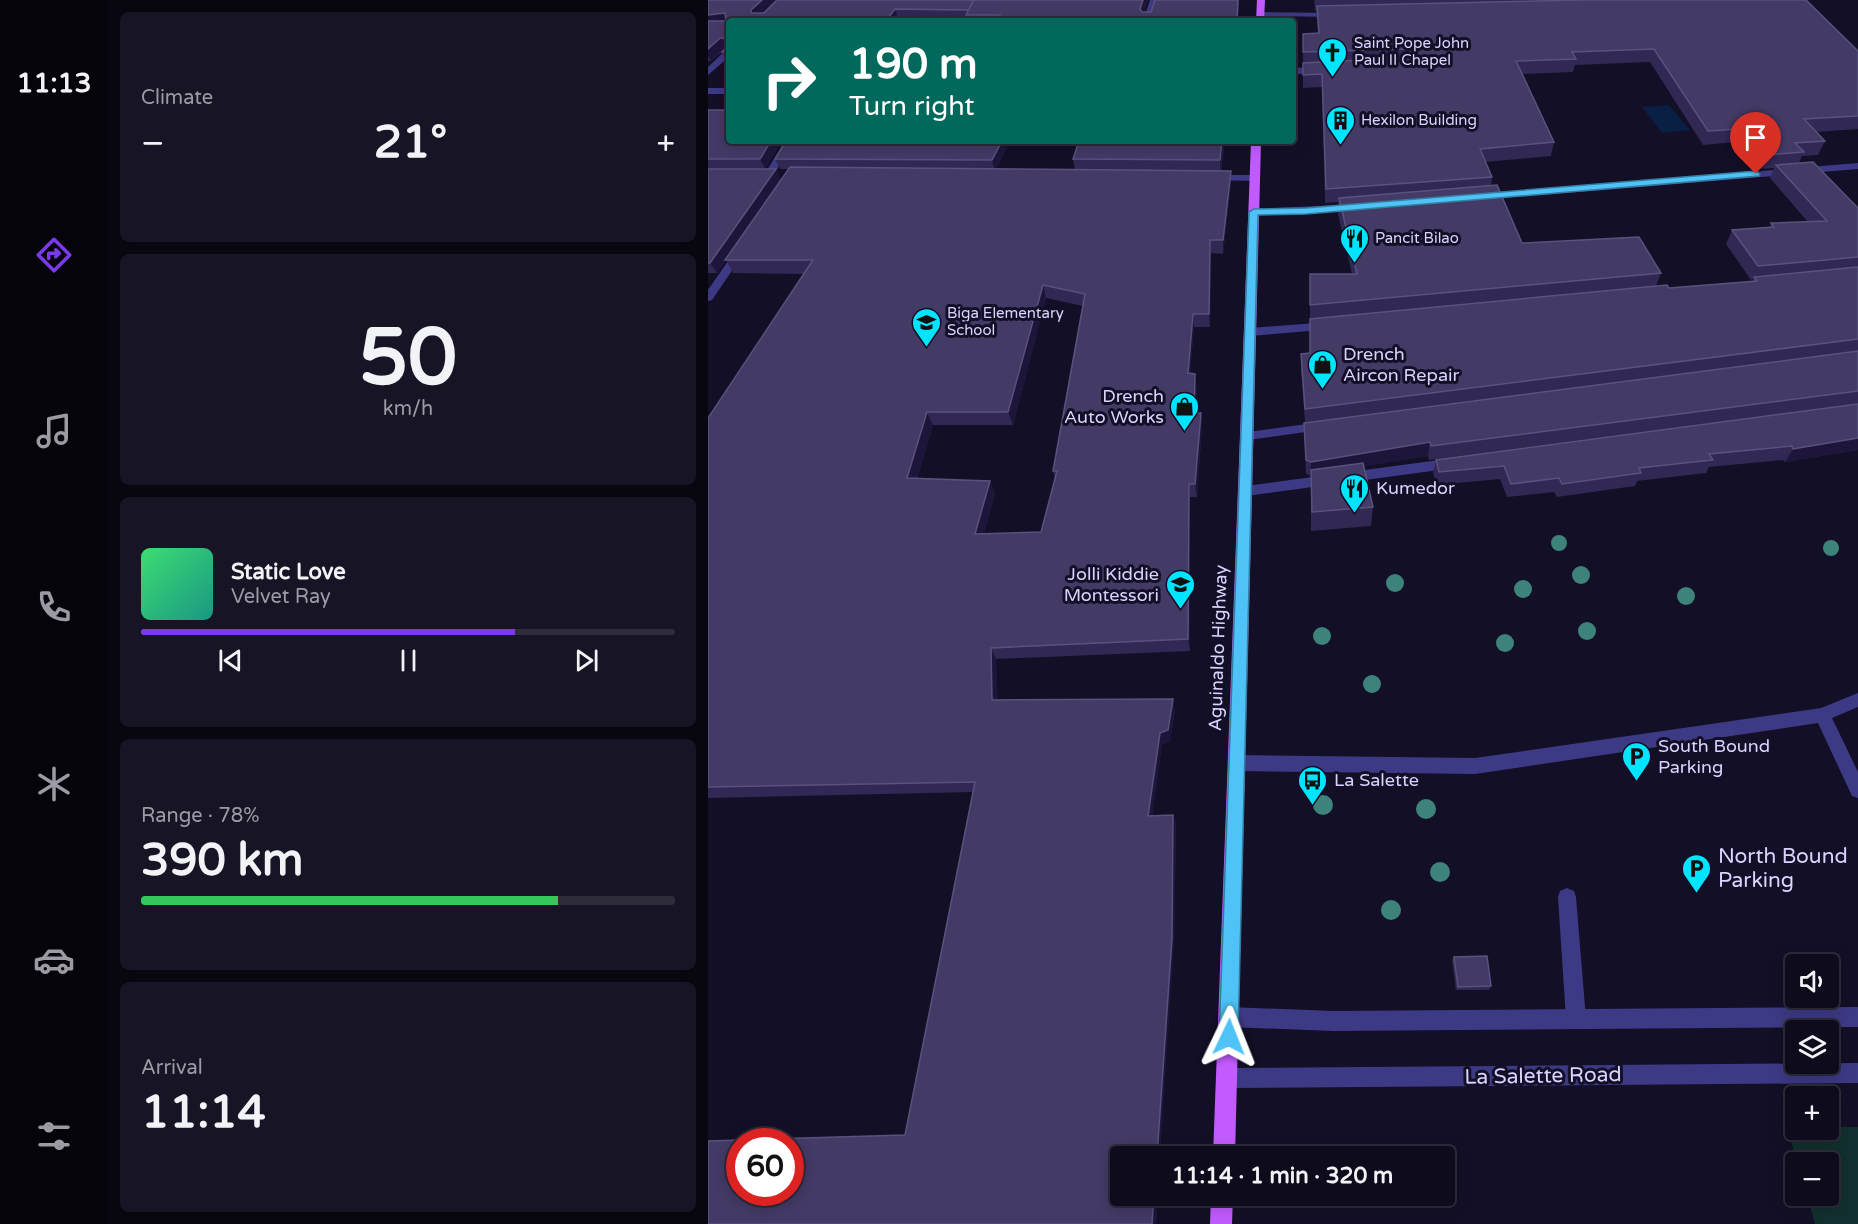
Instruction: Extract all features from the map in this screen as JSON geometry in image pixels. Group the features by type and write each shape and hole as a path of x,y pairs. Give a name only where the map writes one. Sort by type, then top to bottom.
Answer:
{"main road":[{"path":"1261,0 1261,18"},
{"name":"Aguinaldo Highway","path":"1225,1146 1256,144"},
{"path":"1221,1224 1222,1206"}],"street":[{"path":"1148,18 1154,0"},
{"path":"1261,18 1351,15"},
{"path":"708,72 726,55"},
{"path":"1296,71 1331,69"},
{"path":"708,91 726,92"},
{"path":"780,175 764,175 788,144"},
{"path":"1472,198 1858,166"},
{"path":"1197,178 1255,178"},
{"path":"1254,212 1365,206"},
{"path":"708,298 746,242"},
{"path":"1251,332 1346,324"},
{"path":"1248,435 1335,424"},
{"path":"1246,491 1470,461"},
{"path":"1237,763 1475,766 1822,715 1858,700"},
{"path":"1822,715 1858,790"},
{"path":"1567,897 1576,1019"},
{"path":"1229,1017 1334,1021 1858,1017"},
{"name":"La Salette Road","path":"1228,1078 1858,1073"}],"green space":[{"path":"1839,1127 1858,1127 1858,1224 1815,1224 1810,1206 1839,1206 1839,1152 1794,1152 1791,1140 1839,1140"}],"water":[{"path":"1669,105 1690,130 1662,133 1642,107"}],"building":[{"path":"708,0 762,0 751,10 751,13 764,13 777,0 974,0 969,10 895,9 888,18 726,18 726,21 725,13 708,15"},
{"path":"974,0 1143,0 1140,9 1142,12 1151,12 1155,0 1238,0 1237,18 998,18 1000,15 966,15"},
{"path":"1582,0 1806,0 1858,51 1858,116 1804,119 1825,141 1795,143 1804,152 1767,155 1741,129 1708,131 1654,49 1572,52 1576,59 1516,61 1554,142 1480,149 1492,177 1326,189 1322,74 1303,75 1303,63 1403,58 1410,53 1406,49 1303,52 1303,34 1319,33 1317,6"},
{"path":"708,21 726,21 726,44 724,38 720,38 708,49"},
{"path":"708,110 726,110 726,144 769,144 760,159 708,159"},
{"path":"784,144 1000,144 992,160 775,159"},
{"path":"1078,144 1222,144 1220,160 1073,159"},
{"path":"1813,162 1858,208 1858,257 1758,266 1732,230 1774,227 1771,223 1827,221 1776,165"},
{"path":"790,167 1231,171 1223,240 1210,240 1209,314 1193,314 1188,373 1195,374 1194,413 1201,413 1195,484 1189,484 1188,639 991,648 992,700 1173,699 1168,730 1160,733 1148,816 1173,815 1172,938 1158,1146 1110,1146 1110,1206 1153,1206 1152,1224 708,1224 708,1141 726,1140 726,1206 804,1206 804,1138 905,1135 975,782 708,787 708,418 813,260 725,260","holes":["1043,285 1085,294 1053,471 1057,471 1041,532 975,534 990,481 907,478 927,412 1008,412"]},
{"path":"708,169 776,169 710,263 708,263"},
{"path":"1497,185 1522,243 1639,237 1661,273 1310,305 1310,274 1357,274 1339,198"},
{"path":"1858,267 1858,339 1305,409 1301,354 1310,353 1310,319 1667,285 1669,288 1757,281 1754,277"},
{"path":"1858,351 1858,391 1431,446 1430,442 1311,462 1306,460 1304,423"},
{"path":"1858,404 1858,438 1793,449 1792,446 1709,454 1713,460 1639,468 1641,473 1562,484 1559,478 1511,484 1504,466 1439,472 1436,460"},
{"path":"1363,463 1373,507 1312,512 1311,470"},
{"path":"1487,956 1491,986 1458,987 1454,957"}],"place":[{"name":"Saint Pope John Paul II Chapel","path":"1333,78"},
{"name":"Hexilon Building","path":"1340,146"},
{"name":"Pancit Bilao","path":"1354,264"},
{"name":"Biga Elementary School","path":"926,348"},
{"name":"Drench Aircon Repair","path":"1322,390"},
{"name":"Drench Auto Works","path":"1185,432"},
{"name":"Kumedor","path":"1355,514"},
{"name":"Jolli Kiddie Montessori","path":"1180,610"},
{"name":"South Bound Parking","path":"1637,782"},
{"name":"La Salette","path":"1313,806"},
{"name":"North Bound Parking","path":"1697,894"}],"route":[{"path":"1229,1037 1254,212 1306,211 1756,174"}]}
